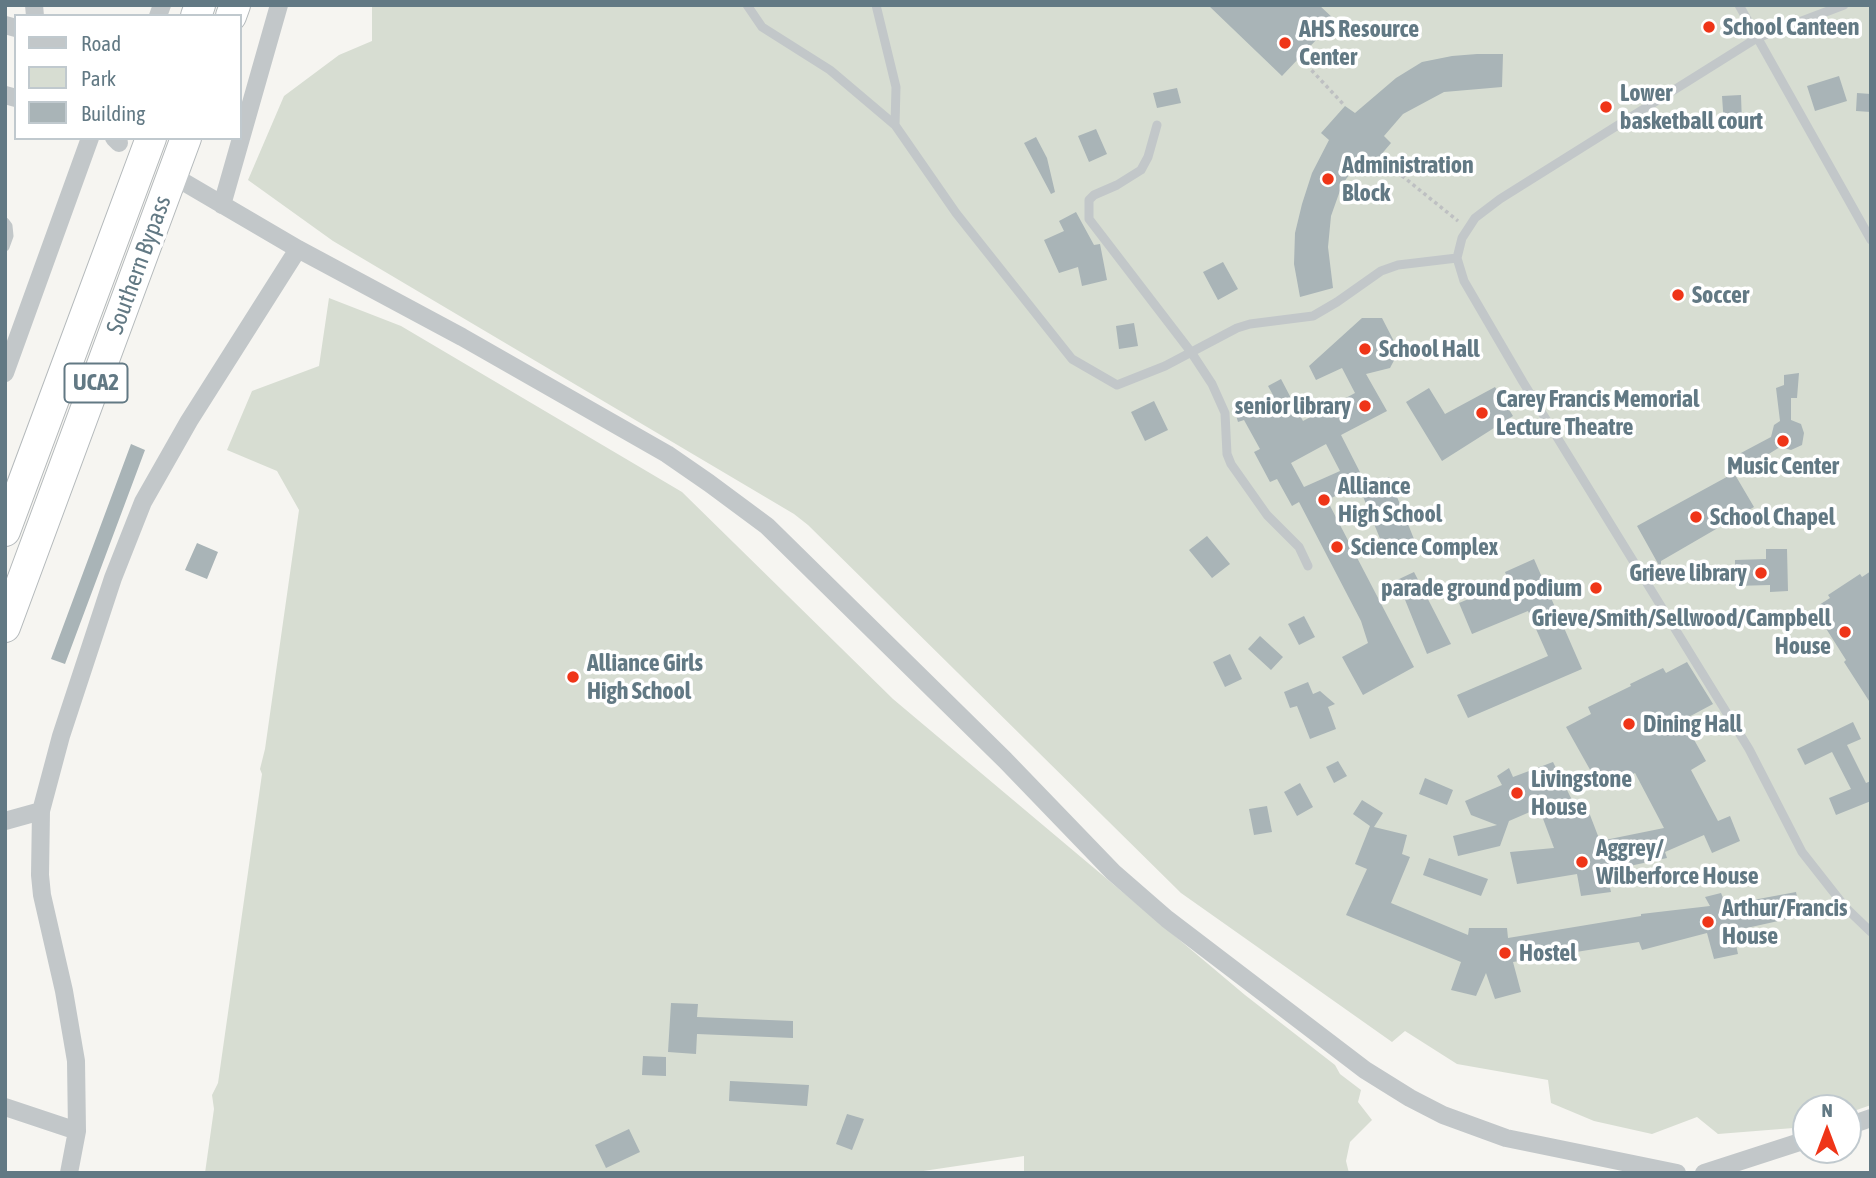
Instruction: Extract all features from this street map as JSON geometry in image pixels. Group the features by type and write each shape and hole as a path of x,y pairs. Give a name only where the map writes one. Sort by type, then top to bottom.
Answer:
{"highway":[{"name":"Southern Bypass","path":"5,531 150,140"},
{"name":"Southern Bypass","path":"5,627 185,140"}],"street":[{"path":"242,135 279,5"},
{"path":"5,373 8,354 89,140"},
{"path":"222,205 241,140"},
{"path":"182,181 298,249 462,337 667,454 767,526 986,742 1113,872 1167,919 1366,1070 1443,1115 1506,1138 1677,1173"},
{"path":"69,1173 77,1131 76,1061 40,874 41,811 61,736 113,578 143,502 189,421 298,249"},
{"path":"5,821 41,811"},
{"path":"5,1107 77,1131"},
{"path":"1704,1173 1792,1145"}],"lane":[{"path":"747,5 762,27 830,70 895,125 956,212 1072,359 1117,385 1165,366 1237,328 1314,316 1381,271 1398,265 1457,258"},
{"path":"876,5 896,88 895,125"},
{"path":"1739,5 1871,240"},
{"path":"1844,5 1757,38 1500,199 1475,218 1462,238 1457,258 1464,281 1530,393 1749,749 1802,852 1846,908 1871,932"},
{"path":"1157,125 1148,157 1141,170 1094,195 1089,200 1089,219 1191,352 1212,384 1225,413 1227,454 1231,464 1267,514 1299,547 1308,566"},
{"path":"5,222 9,236 5,247"}],"path":[{"path":"1301,60 1345,106"},
{"path":"1380,158 1468,229"}],"green space":[{"name":"Alliance High School","path":"372,5 1871,5 1871,1105 1862,1108 1862,1094 1792,1094 1792,1128 1718,1134 1697,1117 1652,1134 1594,1121 1551,1103 1548,1080 1457,1064 1405,1031 1392,1042 1181,893 794,514 333,241 248,180 284,96 339,55 372,41"},
{"name":"Alliance Girls High School","path":"329,298 401,326 682,492 893,699 1245,995 1335,1065 1340,1074 1361,1090 1358,1102 1372,1120 1350,1142 1346,1161 1349,1173 1024,1173 1024,1156 910,1173 205,1173 214,1109 212,1095 218,1083 262,774 260,769 299,510 277,471 227,450 252,391 319,366"}],"building":[{"name":"AHS Resource Center","path":"1208,5 1319,5 1335,20 1282,76"},
{"name":"Administration Block","path":"1477,54 1503,54 1502,87 1444,92 1403,114 1384,136 1391,143 1368,170 1358,162 1342,185 1331,216 1328,247 1333,288 1300,297 1294,264 1295,233 1312,173 1329,140 1321,133 1345,106 1355,113 1396,78 1422,62"},
{"path":"1839,76 1847,101 1815,111 1807,86"},
{"path":"1177,88 1181,103 1157,108 1153,93"},
{"path":"1857,93 1871,94 1871,112 1856,111"},
{"path":"1741,95 1742,124 1724,125 1722,96"},
{"path":"1096,129 1107,154 1089,162 1078,136"},
{"path":"1036,137 1047,158 1055,192 1051,194 1024,143"},
{"path":"1076,212 1094,245 1100,244 1107,280 1082,286 1078,267 1059,273 1044,240 1064,231 1059,221"},
{"path":"1223,262 1238,289 1218,300 1203,272"},
{"path":"1362,318 1382,318 1399,351 1390,368 1366,374 1387,411 1341,435 1365,482 1327,500 1414,667 1363,695 1342,657 1368,643 1361,621 1299,502 1292,506 1277,479 1270,482 1254,452 1260,449 1244,420 1238,422 1233,405 1273,395 1268,386 1281,379 1303,421 1355,393 1342,368 1316,380 1309,366","holes":["1326,444 1340,471 1304,487 1291,463"]},
{"path":"1134,323 1138,346 1119,349 1116,326"},
{"name":"Music Center","path":"1799,373 1797,398 1791,398 1791,420 1801,424 1804,433 1802,445 1791,450 1780,447 1746,468 1739,454 1771,437 1774,425 1780,421 1776,388 1784,385 1784,375"},
{"path":"1495,387 1513,416 1442,461 1406,402 1429,388 1445,414"},
{"path":"1154,401 1168,430 1145,441 1131,412"},
{"path":"131,444 145,450 65,664 51,659"},
{"name":"School Chapel","path":"1734,473 1754,507 1661,561 1661,569 1637,526"},
{"path":"1389,477 1416,544 1387,556 1360,489"},
{"path":"1207,536 1230,564 1212,578 1189,550"},
{"path":"197,543 218,552 207,579 185,570"},
{"name":"Grieve library","path":"1766,549 1787,549 1788,591 1770,592 1770,585 1735,586 1735,560 1766,559"},
{"path":"1534,559 1582,669 1468,718 1457,695 1548,656 1528,611 1472,634 1459,603 1509,582 1505,572"},
{"name":"Grieve/Smith/Sellwood/Campbell House","path":"1871,571 1871,704 1820,619 1825,615 1819,605 1830,598 1828,595 1860,574 1862,577"},
{"path":"1414,572 1451,644 1427,654 1397,580"},
{"path":"1304,616 1315,637 1299,645 1288,624"},
{"path":"1260,636 1283,657 1271,670 1248,649"},
{"path":"1230,654 1242,679 1225,687 1213,662"},
{"path":"1687,662 1713,704 1683,720 1706,761 1691,770 1718,821 1730,816 1740,841 1712,853 1704,835 1665,852 1667,858 1606,871 1611,892 1581,896 1577,874 1517,884 1510,852 1554,848 1539,808 1509,821 1500,846 1458,856 1453,836 1497,825 1471,815 1465,801 1502,785 1497,776 1509,768 1513,777 1553,762 1575,806 1585,802 1600,841 1664,828 1635,773 1602,791 1566,727 1591,714 1588,707 1631,686 1630,684 1663,668 1666,673"},
{"path":"1308,682 1313,694 1320,691 1335,704 1328,707 1336,729 1310,739 1297,706 1290,708 1284,692"},
{"path":"1853,722 1861,739 1847,745 1866,783 1871,781 1871,801 1836,815 1829,798 1851,789 1832,752 1805,765 1797,749"},
{"path":"1338,761 1347,776 1334,783 1326,767"},
{"path":"1425,778 1453,790 1447,805 1419,794"},
{"path":"1300,783 1313,807 1297,816 1284,792"},
{"path":"1362,800 1383,813 1374,827 1407,835 1402,854 1410,857 1391,903 1468,935 1469,928 1507,928 1508,938 1641,914 1710,906 1705,897 1721,893 1726,905 1796,892 1801,916 1733,931 1738,954 1714,959 1707,933 1642,950 1639,942 1513,962 1521,992 1495,999 1486,973 1476,996 1451,990 1461,962 1346,915 1367,869 1355,864 1370,826 1353,814"},
{"path":"1267,806 1272,832 1254,835 1249,809"},
{"path":"1429,858 1488,879 1481,896 1423,875"},
{"path":"671,1003 698,1004 697,1017 793,1021 793,1038 697,1034 696,1054 668,1052"},
{"path":"643,1056 666,1057 666,1076 642,1075"},
{"path":"730,1081 809,1085 807,1106 729,1101"},
{"path":"847,1114 864,1119 852,1150 836,1144"},
{"path":"629,1129 640,1152 606,1168 595,1145"}],"place":[{"name":"School Canteen","path":"1709,27"},
{"name":"AHS Resource Center","path":"1285,43"},
{"name":"Lower basketball court","path":"1606,107"},
{"name":"Administration Block","path":"1328,179"},
{"name":"Soccer","path":"1678,295"},
{"name":"School Hall","path":"1365,349"},
{"name":"senior library","path":"1365,406"},
{"name":"Carey Francis Memorial Lecture Theatre","path":"1482,413"},
{"name":"Music Center","path":"1783,441"},
{"name":"Alliance High School","path":"1324,500"},
{"name":"School Chapel","path":"1696,517"},
{"name":"Science Complex","path":"1337,547"},
{"name":"Grieve library","path":"1761,573"},
{"name":"parade ground podium","path":"1596,588"},
{"name":"Grieve/Smith/Sellwood/Campbell House","path":"1845,632"},
{"name":"Alliance Girls High School","path":"573,677"},
{"name":"Dining Hall","path":"1629,724"},
{"name":"Livingstone House","path":"1517,793"},
{"name":"Aggrey/ Wilberforce House","path":"1582,862"},
{"name":"Arthur/Francis House","path":"1708,922"},
{"name":"Hostel","path":"1505,953"}]}
